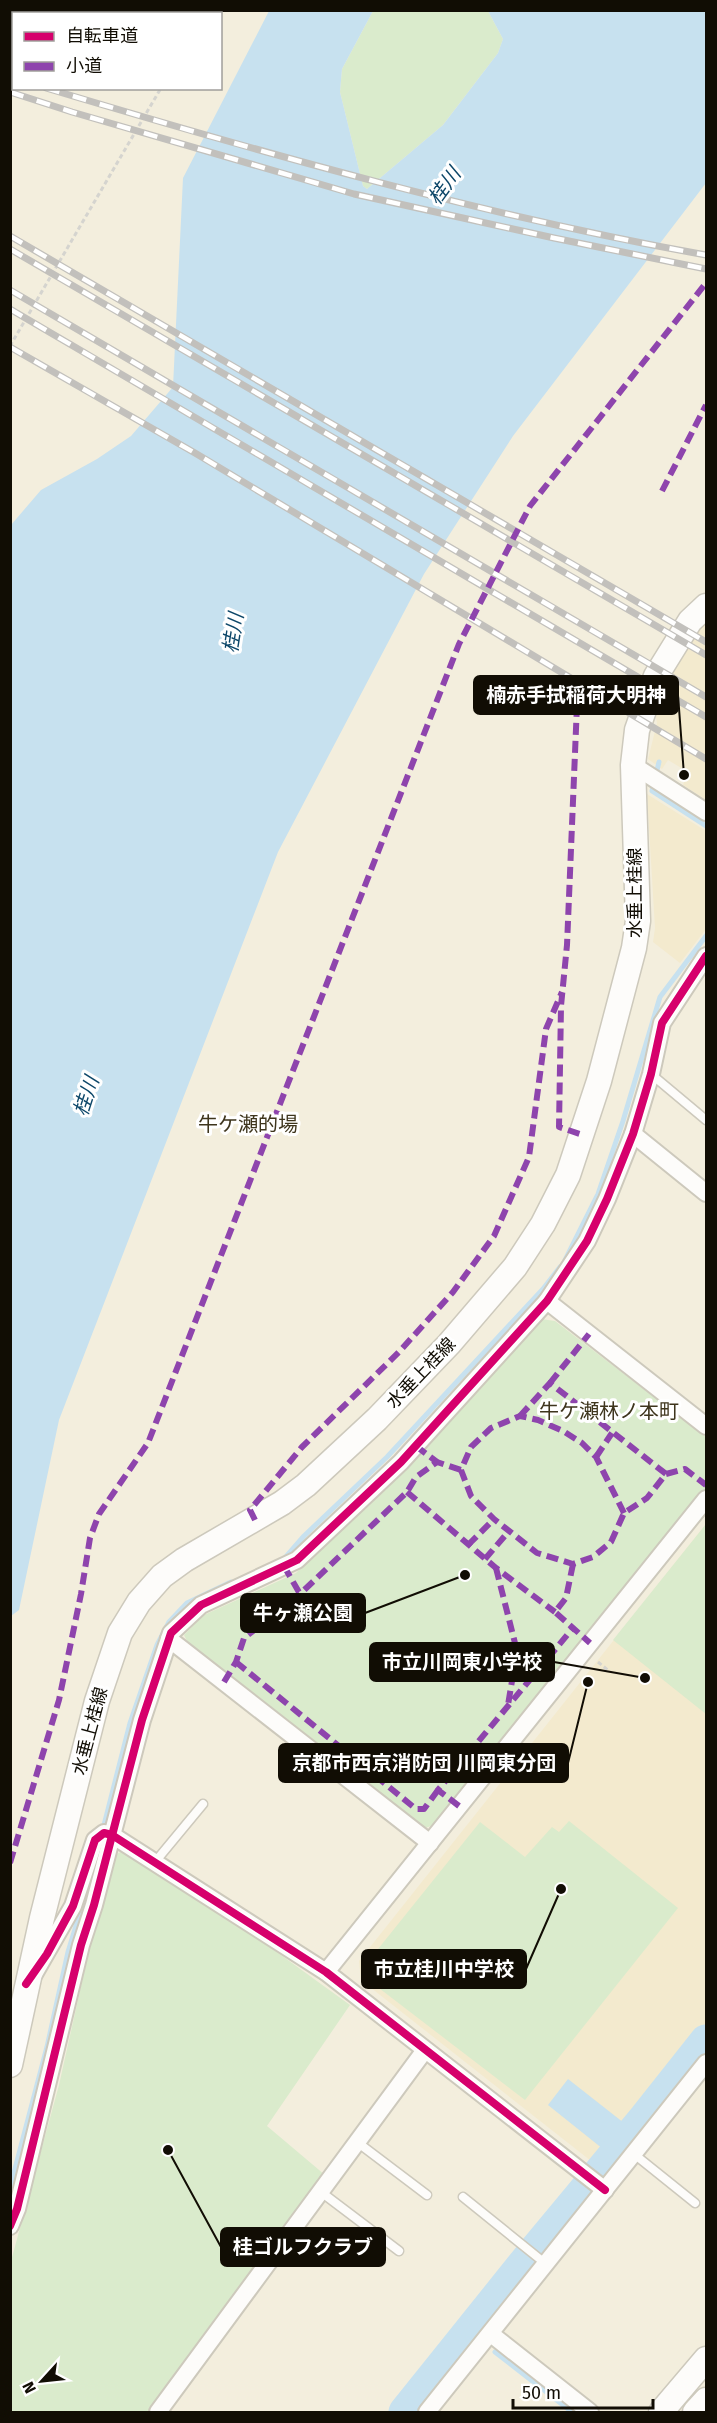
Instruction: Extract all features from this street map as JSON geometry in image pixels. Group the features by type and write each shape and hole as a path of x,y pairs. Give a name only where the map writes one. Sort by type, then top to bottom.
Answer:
{"main road":[{"name":"水垂上桂線","path":"10,2065 26,1984 98,1701 120,1633 139,1602 162,1576 184,1560 282,1503 306,1485 377,1419 449,1344 515,1267 543,1224 568,1175 599,1081 634,948 638,921 645,773 637,730 656,676 690,621 706,606"},
{"path":"661,2412 706,2359"},
{"path":"695,2412 706,2400"}],"street":[{"path":"645,773 706,812"},
{"path":"26,1984 47,1954 73,1906 104,1836 171,1633 201,1605 297,1560 408,1454 547,1301 587,1240 633,1134 651,1074 662,1023 706,956"},
{"path":"633,1134 706,1193"},
{"path":"547,1301 706,1426"},
{"path":"326,1972 706,1499"},
{"path":"169,1639 430,1843"},
{"path":"104,1836 155,1862 326,1972 597,2183"},
{"path":"10,2226 17,2209 81,1945 94,1905 104,1836"},
{"path":"158,2412 425,2050"},
{"path":"427,2412 491,2334 597,2183 634,2154 706,2063"},
{"path":"491,2334 590,2412"}],"lane":[{"path":"651,1074 706,1120"},
{"path":"155,1862 203,1804"},
{"path":"357,2142 427,2195"},
{"path":"634,2154 695,2203"},
{"path":"321,2192 399,2251"},
{"path":"463,2197 541,2261"}],"path":[{"path":"10,346 160,90"},
{"path":"592,1657 609,1671"}],"shaded area":[{"path":"706,617 706,800 683,785 688,772 668,760 662,769 648,759 657,723 654,707 696,627"},
{"path":"647,794 706,831 706,929 680,963 653,942 655,928"},
{"path":"706,1524 706,2032 600,2168 361,1980 359,1961"}],"green space":[{"path":"373,11 488,11 503,39 498,53 443,125 367,189 363,186 340,92 342,69"},
{"path":"541,1319 555,1321 706,1437 706,1489 436,1824 423,1829 190,1647 184,1635 204,1615 296,1573"},
{"path":"706,1524 706,1714 613,1640"},
{"path":"569,1821 678,1908 525,2100 371,1982 366,1964 480,1822 525,1857 552,1827 559,1832"},
{"path":"124,1850 274,1950 350,2005 267,2126 325,2175 147,2412 11,2412 11,2261 59,2085 94,1928 115,1855"}],"water":[{"name":"桂川","path":"269,11 373,11 342,69 340,92 363,186 367,189 443,125 498,53 503,39 488,11 706,11 706,183 513,436 424,574 278,852 59,1420 19,1610 11,1616 11,525 41,490 97,459 131,436 173,387 183,178"},
{"path":"568,2079 624,2123 603,2149 548,2105"}],"waterway":[{"path":"659,762 652,791 706,826"},
{"path":"565,1260 598,1194 623,1121 660,997 706,936"},
{"path":"284,1559 304,1536 387,1457 543,1289 560,1267"},
{"path":"103,1829 130,1723 157,1645 169,1622 187,1603 231,1582"},
{"path":"10,2188 47,2047 68,1952 92,1873"},
{"path":"405,2412 706,2041"},
{"path":"495,2352 572,2412"}],"railway":[{"path":"53,90 291,159 456,202 706,255"},
{"path":"10,92 354,194 706,269"},
{"path":"10,236 706,642"},
{"path":"10,249 706,655"},
{"path":"10,290 706,697"},
{"path":"10,309 706,717"},
{"path":"10,347 195,453 706,759"}],"marked path":[{"path":"10,1863 59,1700 90,1538 99,1514 148,1443 459,644 530,506 706,283"},
{"path":"662,491 706,405"},
{"path":"577,705 567,945 561,1006 559,1127 583,1135"},
{"path":"255,1520 250,1510 302,1447 399,1352 453,1292 494,1236 529,1157 546,1029 562,992"},
{"path":"550,1383 589,1334"},
{"path":"520,1416 550,1383 666,1474"},
{"path":"624,1513 596,1457 582,1443 563,1431 538,1420 520,1416 491,1428 471,1447 461,1470 471,1496 494,1519 537,1553 573,1564 593,1557 611,1542 624,1513 647,1498 666,1474 685,1469 706,1485"},
{"path":"596,1457 612,1433"},
{"path":"416,1446 437,1462"},
{"path":"224,1682 236,1662 244,1638 300,1594 407,1492 416,1477 437,1462 461,1470"},
{"path":"407,1492 496,1568 555,1612"},
{"path":"468,1545 494,1519"},
{"path":"485,1559 509,1531"},
{"path":"573,1564 566,1598 555,1612 590,1643"},
{"path":"284,1566 300,1594"},
{"path":"496,1568 517,1651 508,1705"},
{"path":"459,1806 438,1790 573,1628"},
{"path":"236,1662 416,1809 424,1809 438,1790"}],"cycle path":[{"path":"10,2226 17,2209 81,1945 94,1905 142,1720 171,1633 201,1605 297,1560 401,1462 547,1301 587,1241 607,1199 633,1134 651,1074 662,1023 706,956"},
{"path":"26,1984 47,1954 73,1906 95,1840 104,1833 112,1835 326,1972 605,2190"}],"place":[{"name":"楠赤手拭稲荷大明神","path":"684,775"},
{"name":"牛ヶ瀬公園","path":"465,1575"},
{"name":"市立川岡東小学校","path":"645,1678"},
{"name":"京都市西京消防団 川岡東分団","path":"588,1682"},
{"name":"市立桂川中学校","path":"561,1889"},
{"name":"桂ゴルフクラブ","path":"168,2150"}],"district":[{"name":"牛ケ瀬的場","path":"248,1124"},
{"name":"牛ケ瀬林ノ本町","path":"609,1411"}]}
